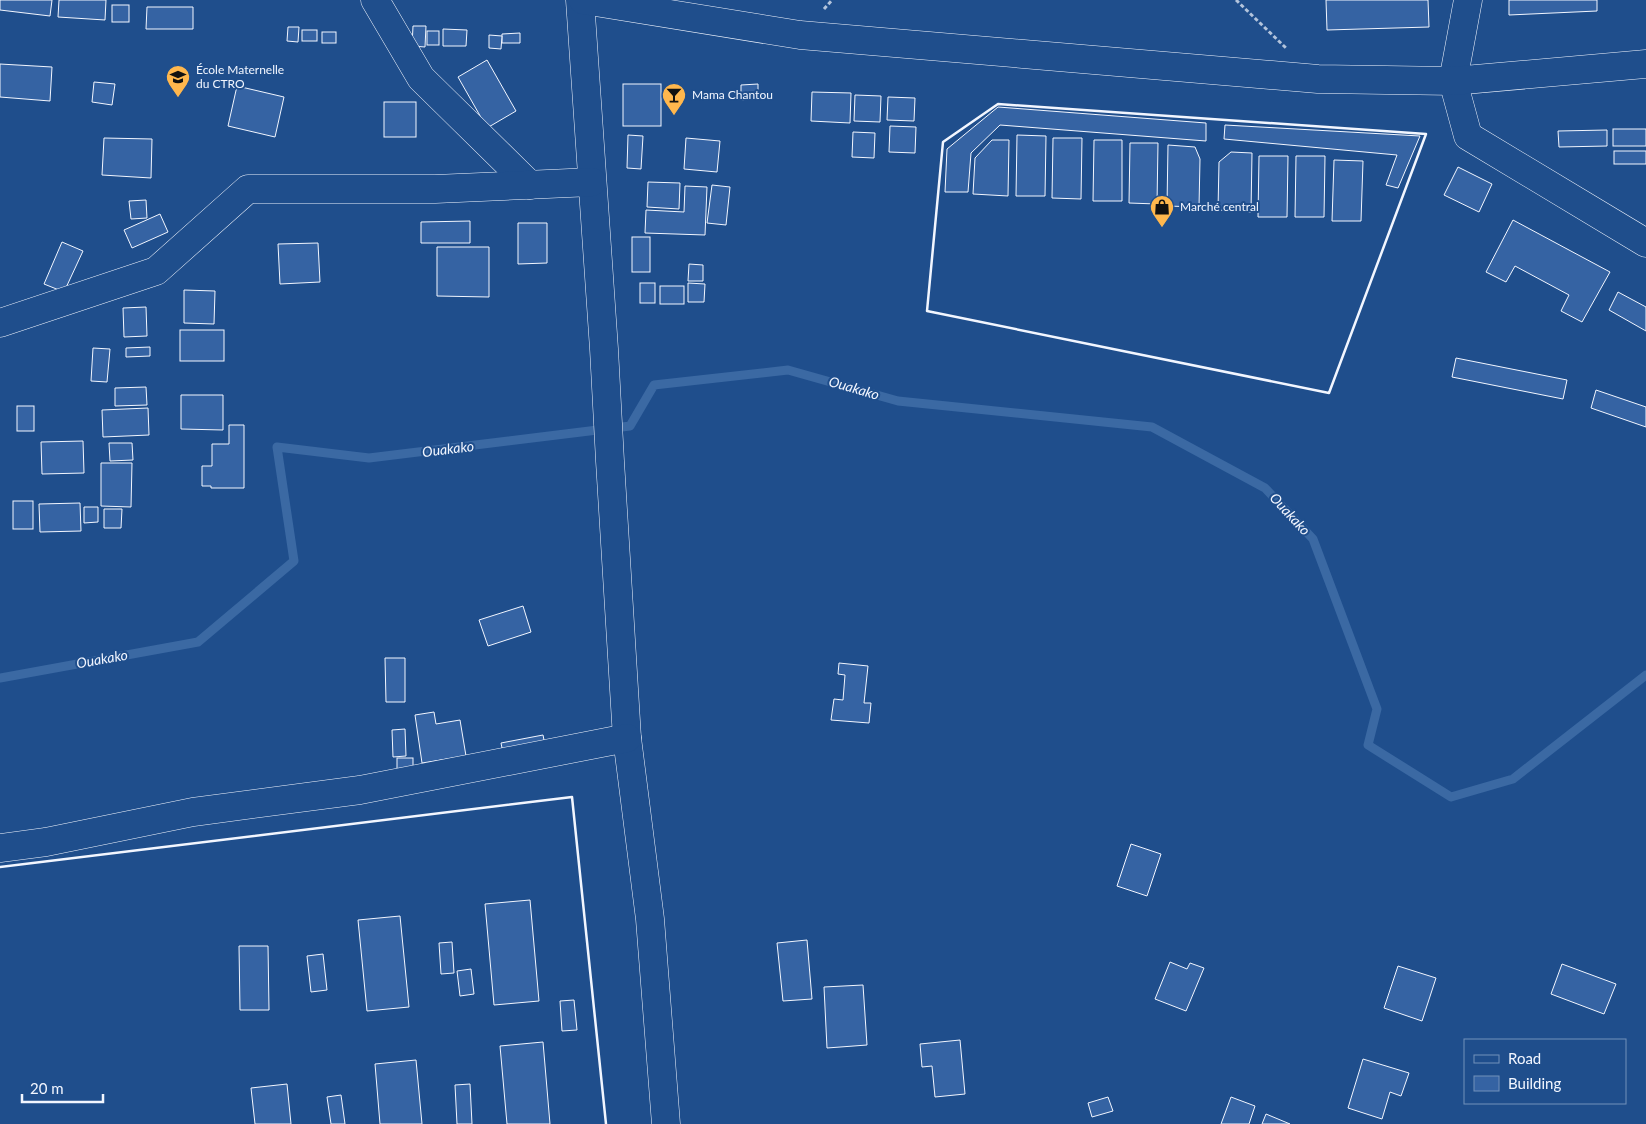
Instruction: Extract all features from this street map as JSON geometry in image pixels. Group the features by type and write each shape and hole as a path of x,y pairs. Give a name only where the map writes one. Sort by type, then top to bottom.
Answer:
{"street":[{"path":"375,0 421,78 530,185"},
{"path":"666,1124 650,919 627,738 581,0 800,35 1318,79 1453,81 1646,64"},
{"path":"1468,0 1453,81 1468,136 1646,243"},
{"path":"0,323 156,271 248,189 435,189 592,182"},
{"path":"0,848 46,842 193,812 360,790 627,738"}],"path":[{"path":"1236,0 1318,79"}],"building":[{"path":"0,0 52,0 50,16 0,10"},
{"path":"59,0 106,0 105,20 58,17"},
{"path":"1326,0 1428,0 1429,27 1327,30"},
{"path":"1509,0 1597,0 1597,11 1509,15"},
{"path":"112,5 129,5 129,22 112,22"},
{"path":"147,7 193,7 193,29 146,29"},
{"path":"413,26 426,26 425,47 412,46"},
{"path":"288,27 299,27 298,42 287,41"},
{"path":"443,29 467,30 466,46 443,46"},
{"path":"302,30 317,30 317,41 302,41"},
{"path":"427,31 439,31 439,45 427,45"},
{"path":"322,32 336,32 336,43 322,43"},
{"path":"520,33 520,43 502,43 502,34"},
{"path":"489,35 502,36 501,49 489,48"},
{"path":"487,60 516,111 487,128 458,77"},
{"path":"0,64 52,67 50,101 0,97"},
{"path":"94,82 115,84 112,105 92,102"},
{"path":"623,84 661,84 661,126 623,126"},
{"path":"758,84 758,99 741,100 741,85"},
{"path":"237,86 284,97 275,137 228,126"},
{"path":"812,92 851,93 850,123 811,121"},
{"path":"855,95 881,96 880,122 854,121"},
{"path":"888,97 915,98 914,121 887,120"},
{"path":"384,102 416,102 416,137 384,137"},
{"path":"998,107 1206,123 1206,141 1000,125 971,153 968,192 945,192 947,149"},
{"path":"1225,125 1420,136 1398,188 1386,185 1397,155 1224,139"},
{"path":"890,126 916,127 915,153 889,152"},
{"path":"1613,129 1646,129 1646,146 1613,146"},
{"path":"1607,130 1607,146 1559,147 1558,131"},
{"path":"853,132 875,133 874,158 852,157"},
{"path":"628,135 643,136 641,169 627,168"},
{"path":"1017,135 1046,136 1045,196 1016,196"},
{"path":"104,138 152,139 151,178 102,175"},
{"path":"686,138 720,141 717,172 684,169"},
{"path":"1053,138 1082,138 1081,199 1052,198"},
{"path":"992,140 1009,140 1008,196 973,194 975,158"},
{"path":"1094,140 1122,140 1122,201 1093,201"},
{"path":"1130,143 1158,143 1157,204 1129,203"},
{"path":"1168,145 1195,147 1200,159 1199,207 1167,206"},
{"path":"1614,151 1646,151 1646,164 1614,164"},
{"path":"1231,152 1252,153 1251,212 1218,210 1219,162"},
{"path":"1259,156 1288,156 1287,217 1258,217"},
{"path":"1296,156 1325,156 1324,217 1295,217"},
{"path":"1334,160 1363,161 1361,221 1332,221"},
{"path":"1458,167 1492,184 1479,212 1444,195"},
{"path":"648,182 680,183 679,209 647,207"},
{"path":"712,185 730,187 726,225 707,223"},
{"path":"685,186 707,187 705,235 645,233 646,210 684,212"},
{"path":"146,200 147,218 131,219 129,201"},
{"path":"160,214 168,232 132,248 124,230"},
{"path":"1513,220 1610,272 1582,322 1561,311 1569,295 1515,266 1506,282 1486,272"},
{"path":"470,221 470,243 421,243 421,222"},
{"path":"518,223 547,223 547,263 518,264"},
{"path":"632,237 650,237 650,272 632,272"},
{"path":"62,242 83,251 64,292 44,284"},
{"path":"318,243 320,282 280,284 278,244"},
{"path":"437,247 489,247 489,297 437,296"},
{"path":"689,264 703,265 703,281 688,281"},
{"path":"640,283 655,283 655,303 640,303"},
{"path":"688,283 705,284 704,302 688,302"},
{"path":"660,286 684,286 684,304 660,304"},
{"path":"184,290 215,291 214,324 184,323"},
{"path":"1618,292 1646,307 1646,331 1609,310"},
{"path":"146,307 147,336 124,337 123,308"},
{"path":"180,330 224,330 224,361 180,361"},
{"path":"150,347 150,356 126,357 126,348"},
{"path":"93,348 110,349 107,382 91,381"},
{"path":"1456,358 1567,380 1563,399 1452,377"},
{"path":"146,387 147,405 115,406 115,388"},
{"path":"1596,390 1646,407 1646,427 1591,408"},
{"path":"181,395 223,395 223,430 181,429"},
{"path":"17,406 34,406 34,431 17,431"},
{"path":"148,408 149,435 103,437 102,410"},
{"path":"229,425 244,425 244,488 211,488 211,486 202,486 202,466 212,466 212,444 229,444"},
{"path":"83,441 84,473 42,474 41,442"},
{"path":"109,443 132,443 133,460 110,461"},
{"path":"101,463 132,463 131,507 101,506"},
{"path":"13,501 33,501 33,529 13,529"},
{"path":"80,503 81,531 40,532 39,504"},
{"path":"84,507 98,507 98,522 84,523"},
{"path":"104,509 122,509 121,528 104,528"},
{"path":"523,606 531,632 488,646 479,620"},
{"path":"385,658 405,658 405,702 386,702"},
{"path":"839,663 868,666 864,703 871,703 869,723 831,720 834,699 843,700 845,675 838,674"},
{"path":"434,712 436,724 460,720 466,756 422,763 415,715"},
{"path":"405,729 406,756 393,757 392,730"},
{"path":"543,735 546,750 504,758 501,743"},
{"path":"397,758 413,758 413,769 397,769"},
{"path":"1131,844 1161,854 1147,896 1117,886"},
{"path":"530,900 539,1001 494,1005 485,904"},
{"path":"400,916 409,1007 367,1011 358,920"},
{"path":"807,940 812,999 783,1001 777,943"},
{"path":"452,942 454,973 441,974 439,943"},
{"path":"239,946 268,946 269,1010 240,1010"},
{"path":"323,954 327,990 311,992 307,956"},
{"path":"1170,962 1187,969 1190,963 1204,968 1186,1011 1155,999"},
{"path":"1562,964 1616,984 1604,1014 1551,994"},
{"path":"1398,966 1436,978 1422,1021 1384,1008"},
{"path":"471,969 474,994 460,996 457,971"},
{"path":"863,985 867,1045 827,1048 824,987"},
{"path":"574,1000 577,1030 562,1031 560,1001"},
{"path":"960,1040 965,1094 935,1097 932,1066 922,1067 920,1044"},
{"path":"543,1042 550,1124 507,1124 500,1046"},
{"path":"1363,1059 1409,1073 1401,1096 1390,1092 1382,1119 1348,1108"},
{"path":"416,1060 422,1124 380,1124 375,1064"},
{"path":"287,1084 291,1124 255,1124 251,1088"},
{"path":"470,1084 472,1124 457,1124 455,1085"},
{"path":"341,1095 345,1124 331,1124 327,1097"},
{"path":"1108,1097 1113,1111 1092,1117 1088,1103"},
{"path":"1231,1097 1255,1106 1249,1124 1221,1124"},
{"path":"1266,1114 1290,1124 1262,1124"}],"waterway":[{"name":"Ouakako","path":"0,678 198,642 294,561 277,447 369,458 630,426 654,385 788,370 898,401 1152,427 1265,488 1313,539 1377,709 1368,745 1451,797 1513,779 1646,675"}],"wall":[{"path":"998,104 1426,134 1329,393 927,311 943,142 998,104"},
{"path":"0,867 572,797 606,1124"}],"place":[{"name":"École Maternelle du CTRO","path":"178,98"},
{"name":"Mama Chantou","path":"674,116"},
{"name":"Marché central","path":"1162,228"}]}
